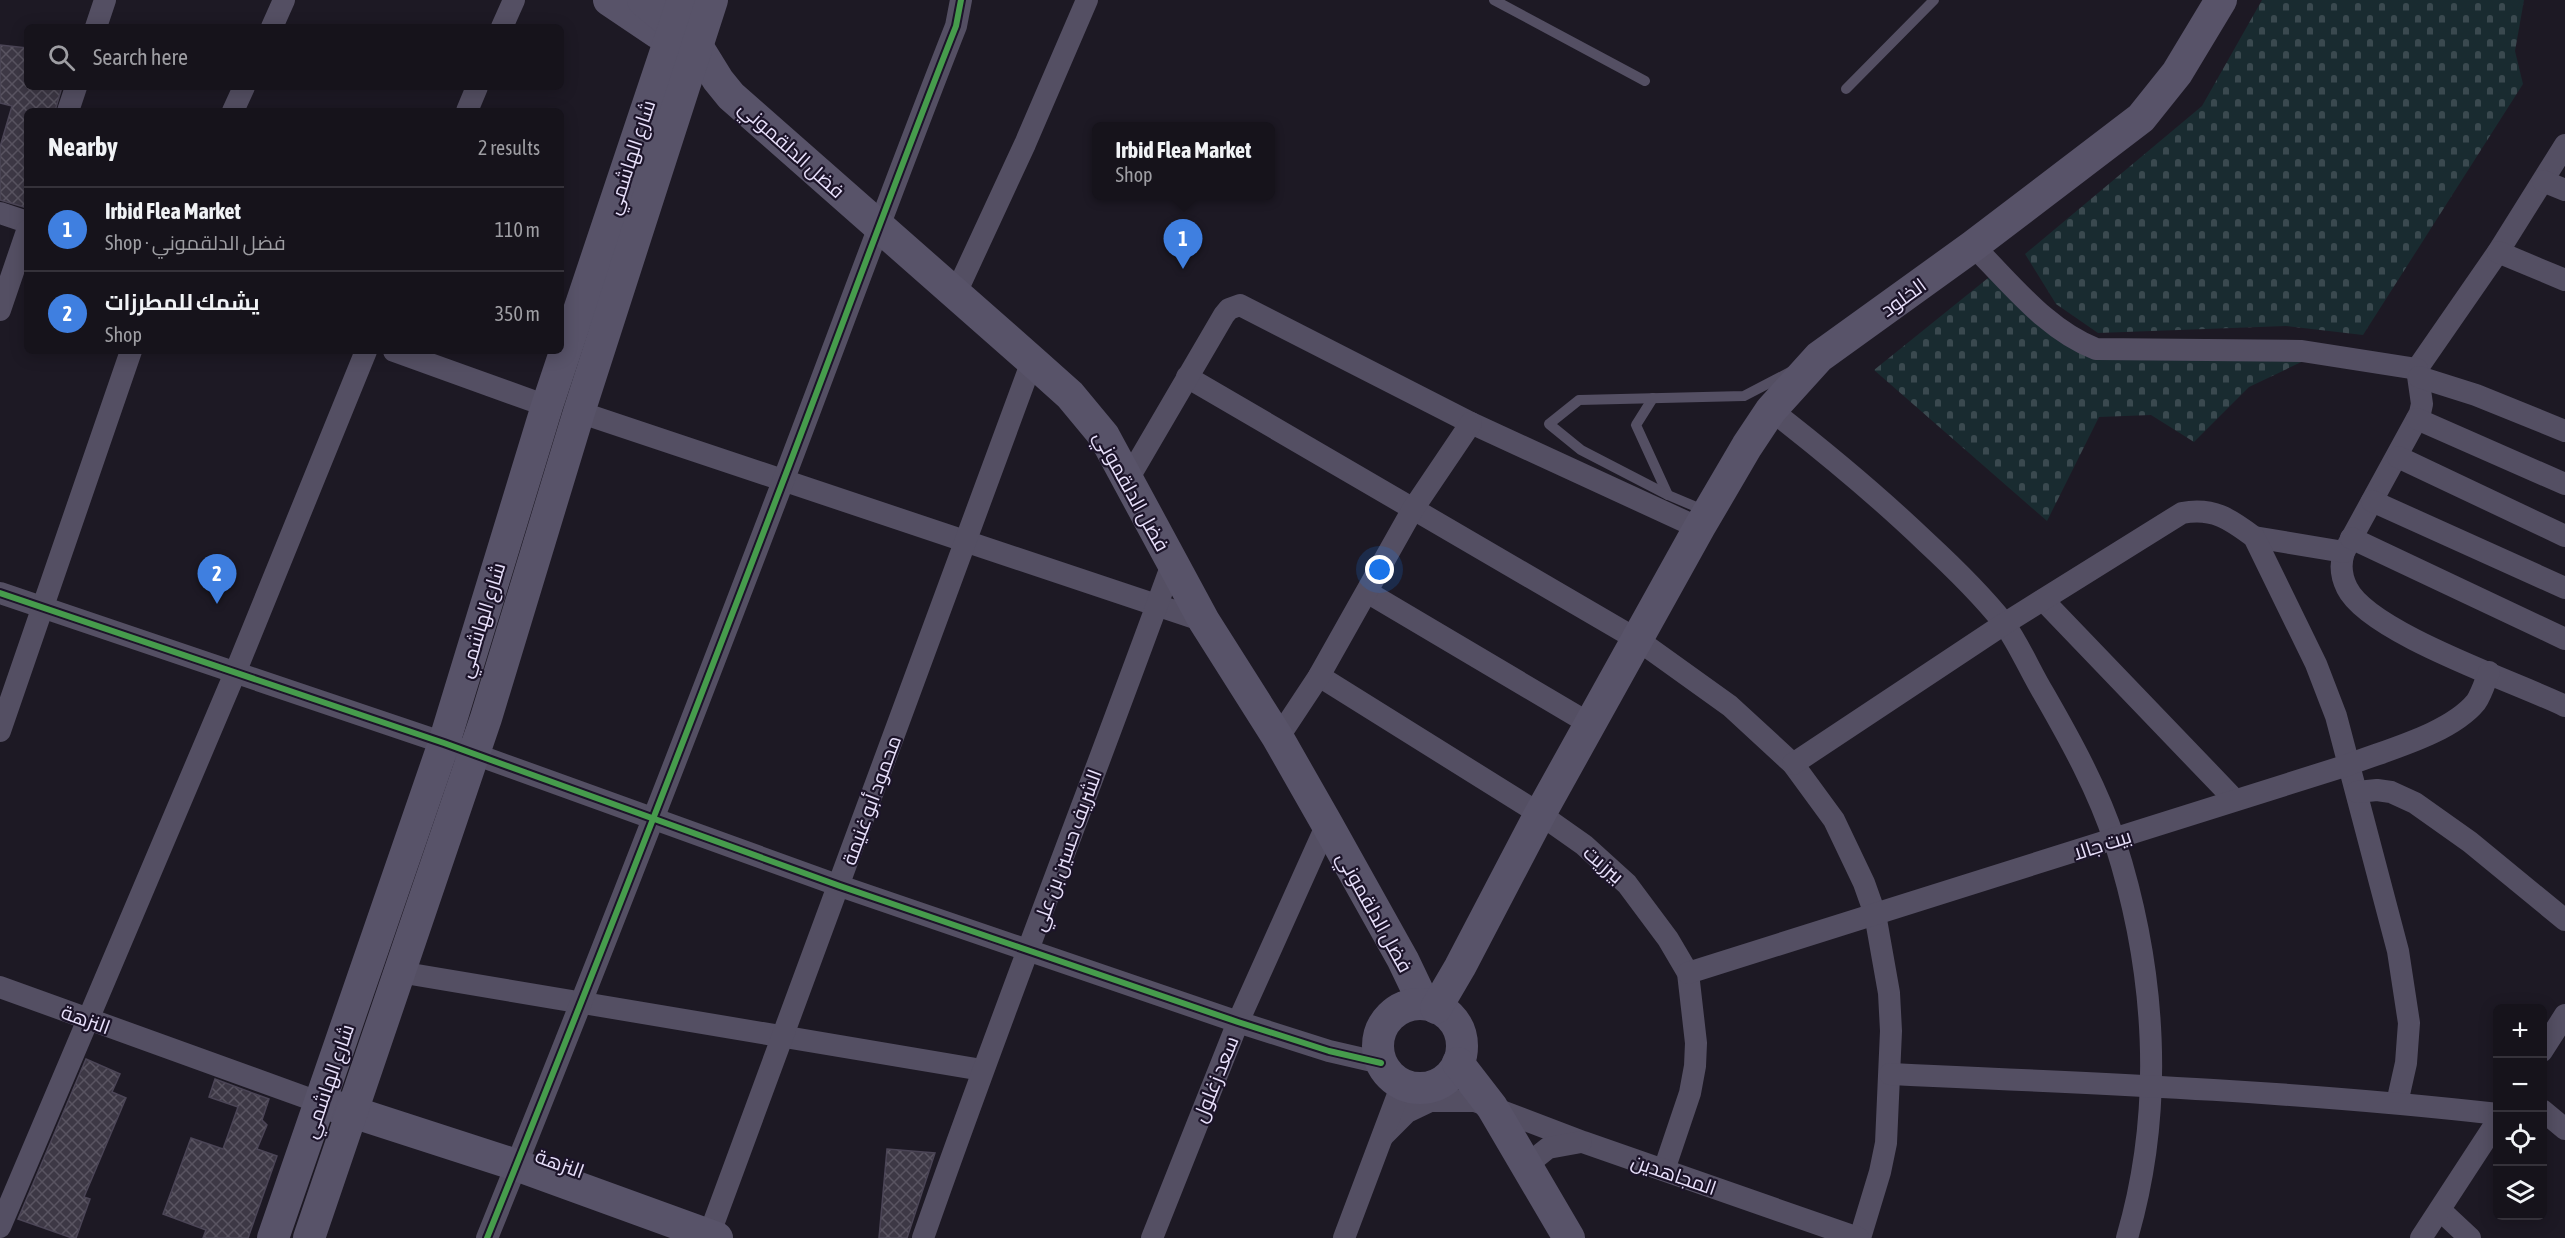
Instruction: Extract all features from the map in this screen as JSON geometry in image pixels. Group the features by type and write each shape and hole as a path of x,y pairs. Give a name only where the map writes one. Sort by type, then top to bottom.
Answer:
{"main road":[{"path":"609,0 684,34"},
{"name":"فضل الدلقموني","path":"643,0 684,34 731,96 1070,395 1104,436 1204,621 1278,738 1430,1006"},
{"name":"شارع الهاشمي","path":"273,1238 444,743 547,406 684,34 712,0"},
{"name":"الخلود","path":"1430,1006 1460,967 1540,814 1704,520 1758,403 1973,246 2141,118 2177,73 2221,0"},
{"name":"شارع الهاشمي","path":"309,1238 474,754 579,412 684,34"},
{"path":"1409,1005 1430,1006 1447,1015 1456,1025 1461,1037 1458,1063 1451,1074 1440,1083 1421,1088 1391,1073 1378,1049 1379,1034 1396,1011 1409,1005"},
{"path":"1458,1063 1492,1107 1569,1238"},
{"name":"النزهة","path":"321,1103 516,1165 711,1237"}],"street":[{"path":"97,24 105,0"},
{"path":"273,24 284,0"},
{"path":"503,24 514,0"},
{"path":"487,1238 653,819 878,225 956,26 962,0"},
{"path":"955,295 1087,0"},
{"path":"69,108 75,90"},
{"path":"234,108 243,90"},
{"path":"468,108 476,90"},
{"path":"2565,145 2418,373 2422,404 2417,419 2348,545 2342,574 2347,590 2363,606 2406,636 2565,706"},
{"path":"2542,181 2565,189"},
{"path":"0,213 24,221"},
{"path":"0,310 24,240"},
{"path":"1973,246 2049,320 2073,339 2096,349 2302,351 2418,373 2565,431"},
{"path":"2498,252 2565,280"},
{"path":"1127,481 1224,315 1229,309 1240,305 1471,423 1704,520"},
{"path":"0,731 130,354"},
{"path":"0,1227 235,673 365,354"},
{"path":"402,354 547,406"},
{"name":"محمود أبو غنيمة","path":"711,1237 782,1037 840,886 1032,361"},
{"path":"1187,377 1638,640 1730,706 1793,764 1843,835 1875,914 1889,993 1890,1074 1886,1143 1880,1172 1859,1238"},
{"path":"1758,403 1891,508 1962,575 2004,624 2067,732 2115,840 2133,909 2145,970 2151,1023 2152,1085 2144,1166 2127,1238"},
{"path":"579,412 1204,621"},
{"path":"2417,419 2565,484"},
{"path":"1278,738 1320,676 1413,509 1471,423"},
{"path":"2398,457 2565,536"},
{"path":"2372,501 2565,588"},
{"path":"1793,764 2004,624 2182,513 2199,510 2216,514 2235,523 2254,537 2316,664 2336,716 2398,951 2408,1005 2408,1042 2397,1103"},
{"path":"2254,537 2348,545 2565,639"},
{"name":"الشريف حسين بن علي","path":"923,1238 982,1070 1029,951 1172,564"},
{"path":"1367,592 1590,724"},
{"path":"0,593 444,743 840,886 1391,1073 1383,1136 1344,1238"},
{"path":"2043,600 2235,800"},
{"name":"بيت جالا","path":"1688,973 2348,765 2436,731 2459,717 2475,702 2489,672"},
{"name":"بيرزيت","path":"1320,676 1540,814 1584,845 1627,884 1668,939 1688,973 1695,1035 1695,1066 1689,1093 1664,1170"},
{"path":"2357,792 2378,790 2391,792 2415,803 2470,842 2565,920"},
{"name":"سعد زغلول","path":"1152,1238 1238,1022 1327,824"},
{"path":"399,972 982,1070"},
{"name":"النزهة","path":"0,987 321,1103"},
{"path":"2547,1043 2565,1015"},
{"path":"1890,1074 2152,1085 2397,1103 2493,1113"},
{"name":"المجاهدين","path":"1383,1136 1407,1112 1430,1101 1475,1101 1582,1142 1859,1238"},
{"path":"2544,1112 2565,1129"},
{"path":"2421,1238 2493,1128"},
{"path":"1527,1165 1548,1148 1582,1142"},
{"path":"2439,1210 2470,1238"}],"lane":[{"path":"1494,0 1645,81"},
{"path":"1846,89 1934,0"},
{"path":"1704,520 1668,495 1581,450 1549,424 1579,400 1653,398 1758,403"},
{"path":"1653,398 1636,425 1668,495"}],"green space":[{"path":"2262,0 2524,0 2515,51 2523,84 2363,335 2286,326 2098,333 2056,304 2025,254 2202,106"},
{"path":"1993,274 2096,349 2314,356 2249,387 2194,442 2151,415 2099,417 2047,521 1874,370"}],"building":[{"path":"0,45 24,48 24,90 61,90 56,108 24,108 24,207 0,200 0,147 12,106 0,103"},
{"path":"86,1059 120,1074 112,1092 126,1098 84,1197 90,1199 76,1238 72,1238 18,1219"},
{"path":"215,1079 269,1099 262,1120 267,1125 257,1149 277,1156 248,1238 203,1238 206,1230 163,1214 191,1138 223,1149 238,1107 209,1097"},
{"path":"887,1149 935,1153 907,1238 879,1238"}],"cycle path":[{"path":"487,1238 746,578 956,26 961,0"},
{"path":"0,593 444,743 840,886 1238,1022 1329,1051 1381,1063"}],"place":[{"name":"Irbid Flea Market","path":"1183,269"},
{"name":"يشمك للمطرزات","path":"217,604"}]}
